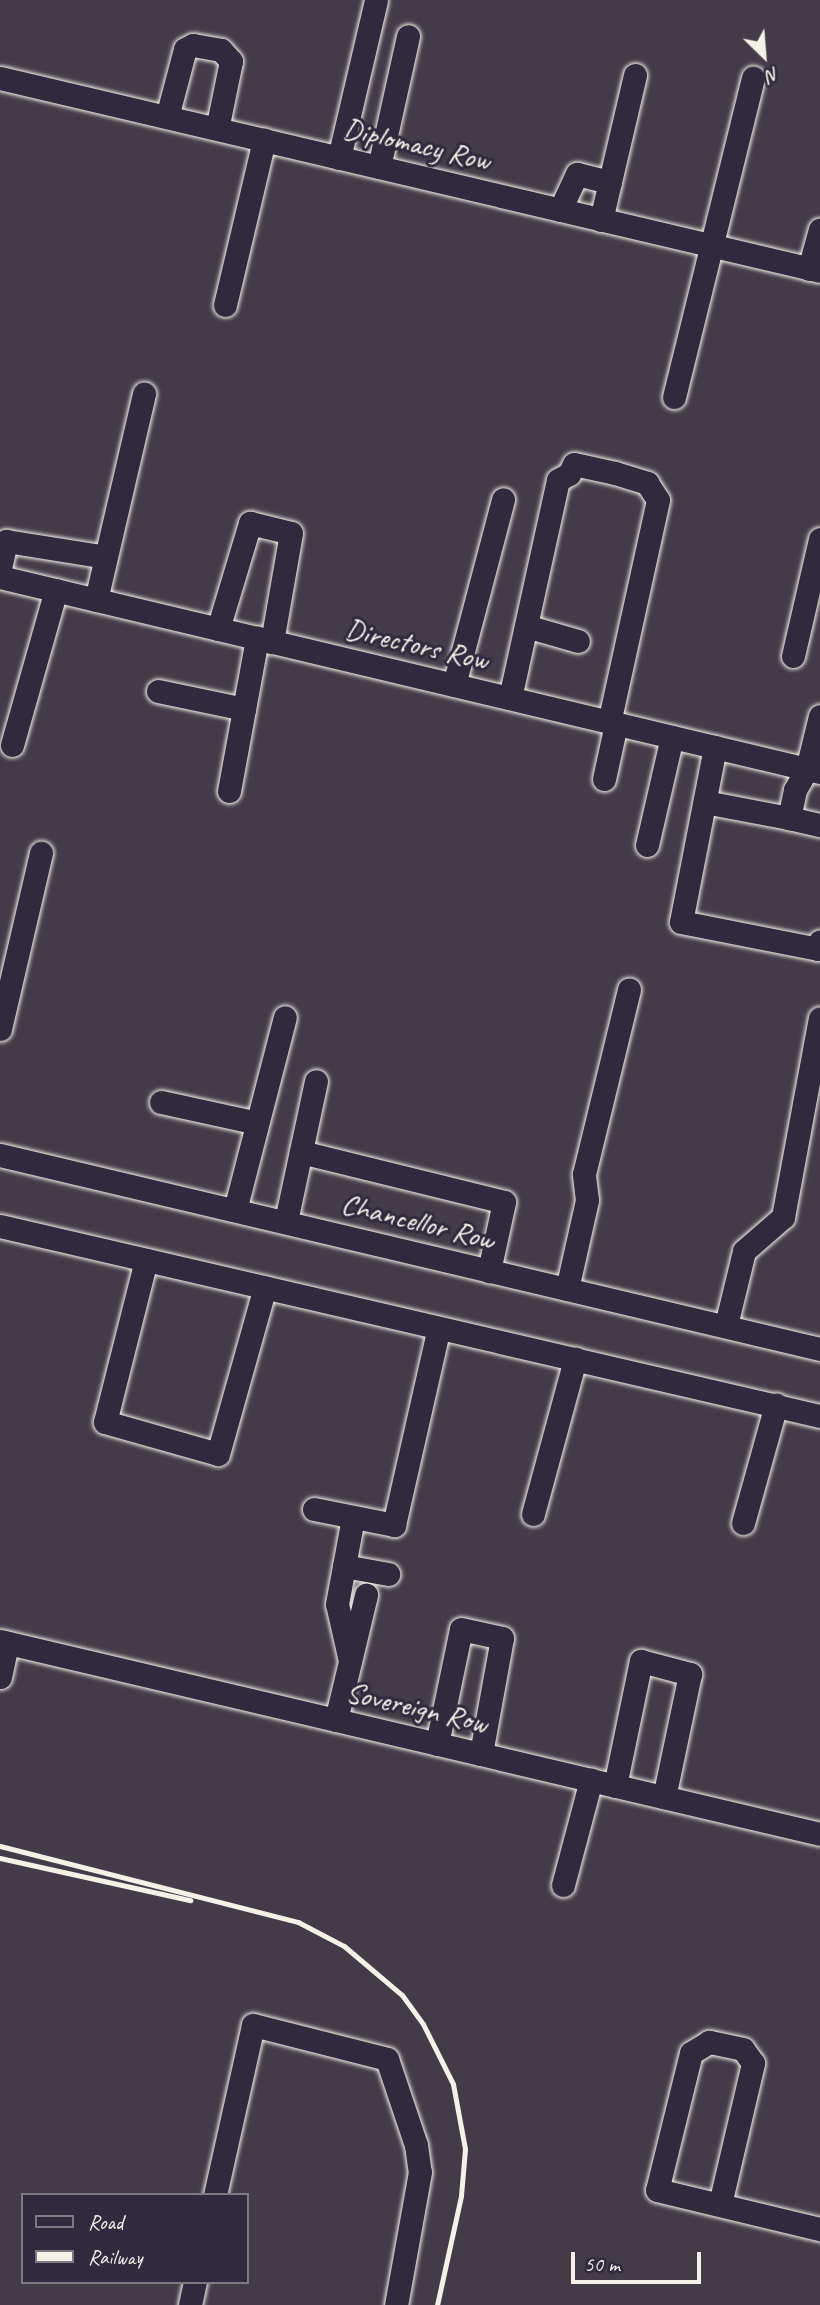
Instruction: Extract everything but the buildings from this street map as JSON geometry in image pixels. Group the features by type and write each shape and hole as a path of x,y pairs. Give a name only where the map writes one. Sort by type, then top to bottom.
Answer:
{"street":[{"path":"339,158 376,0"},
{"path":"379,167 408,36"},
{"path":"167,117 186,49 193,45 221,50 232,61 217,129"},
{"path":"601,220 635,75"},
{"name":"Diplomacy Row","path":"0,78 815,270"},
{"path":"674,397 753,78"},
{"path":"225,305 264,140"},
{"path":"561,210 577,174 610,182"},
{"path":"815,270 820,229"},
{"path":"96,600 144,393"},
{"path":"510,698 558,480 569,474 574,464 615,472 647,483 658,500 612,723 604,779"},
{"path":"454,685 503,499"},
{"path":"218,629 250,523 291,533 244,709 229,791"},
{"path":"793,656 820,539"},
{"path":"0,568 6,541 106,557"},
{"name":"Directors Row","path":"0,577 814,771"},
{"path":"12,745 56,590"},
{"path":"526,626 578,641"},
{"path":"158,691 244,709"},
{"path":"789,818 795,790 814,771 820,716"},
{"path":"647,845 672,737"},
{"path":"715,747 681,922 818,949 820,942"},
{"path":"705,802 820,825"},
{"path":"0,1029 41,853"},
{"path":"568,1289 587,1200 584,1174 629,989"},
{"path":"235,1210 285,1017"},
{"path":"726,1325 744,1251 783,1217 820,1018"},
{"path":"286,1222 316,1081"},
{"path":"161,1102 257,1123"},
{"path":"301,1152 504,1202 489,1270"},
{"name":"Chancellor Row","path":"0,1155 820,1349"},
{"path":"0,1226 265,1287 438,1331 575,1359 820,1416"},
{"path":"146,1260 105,1422 218,1454 265,1287"},
{"path":"313,1509 394,1525 438,1331"},
{"path":"533,1514 575,1359"},
{"path":"743,1523 776,1405"},
{"path":"350,1661 337,1604 353,1518"},
{"path":"344,1566 388,1574"},
{"path":"336,1720 366,1595"},
{"path":"437,1744 461,1629 502,1638 481,1754"},
{"path":"0,1677 3,1642"},
{"name":"Sovereign Row","path":"3,1642 820,1834"},
{"path":"615,1786 641,1661 690,1674 664,1797"},
{"path":"563,1885 591,1780"},
{"path":"215,2193 253,2025 387,2059 421,2172 396,2305"},
{"path":"720,2204 753,2063 743,2049 709,2042 691,2053 657,2190 820,2229"},
{"path":"190,2305 195,2284"}],"shaded area":[{"path":"0,0 820,0 820,2305 0,2305"}],"railway":[{"path":"0,1846 298,1922 344,1946 402,1995 423,2024 453,2084 465,2149 461,2196 437,2305"},
{"path":"0,1858 190,1900"}]}
